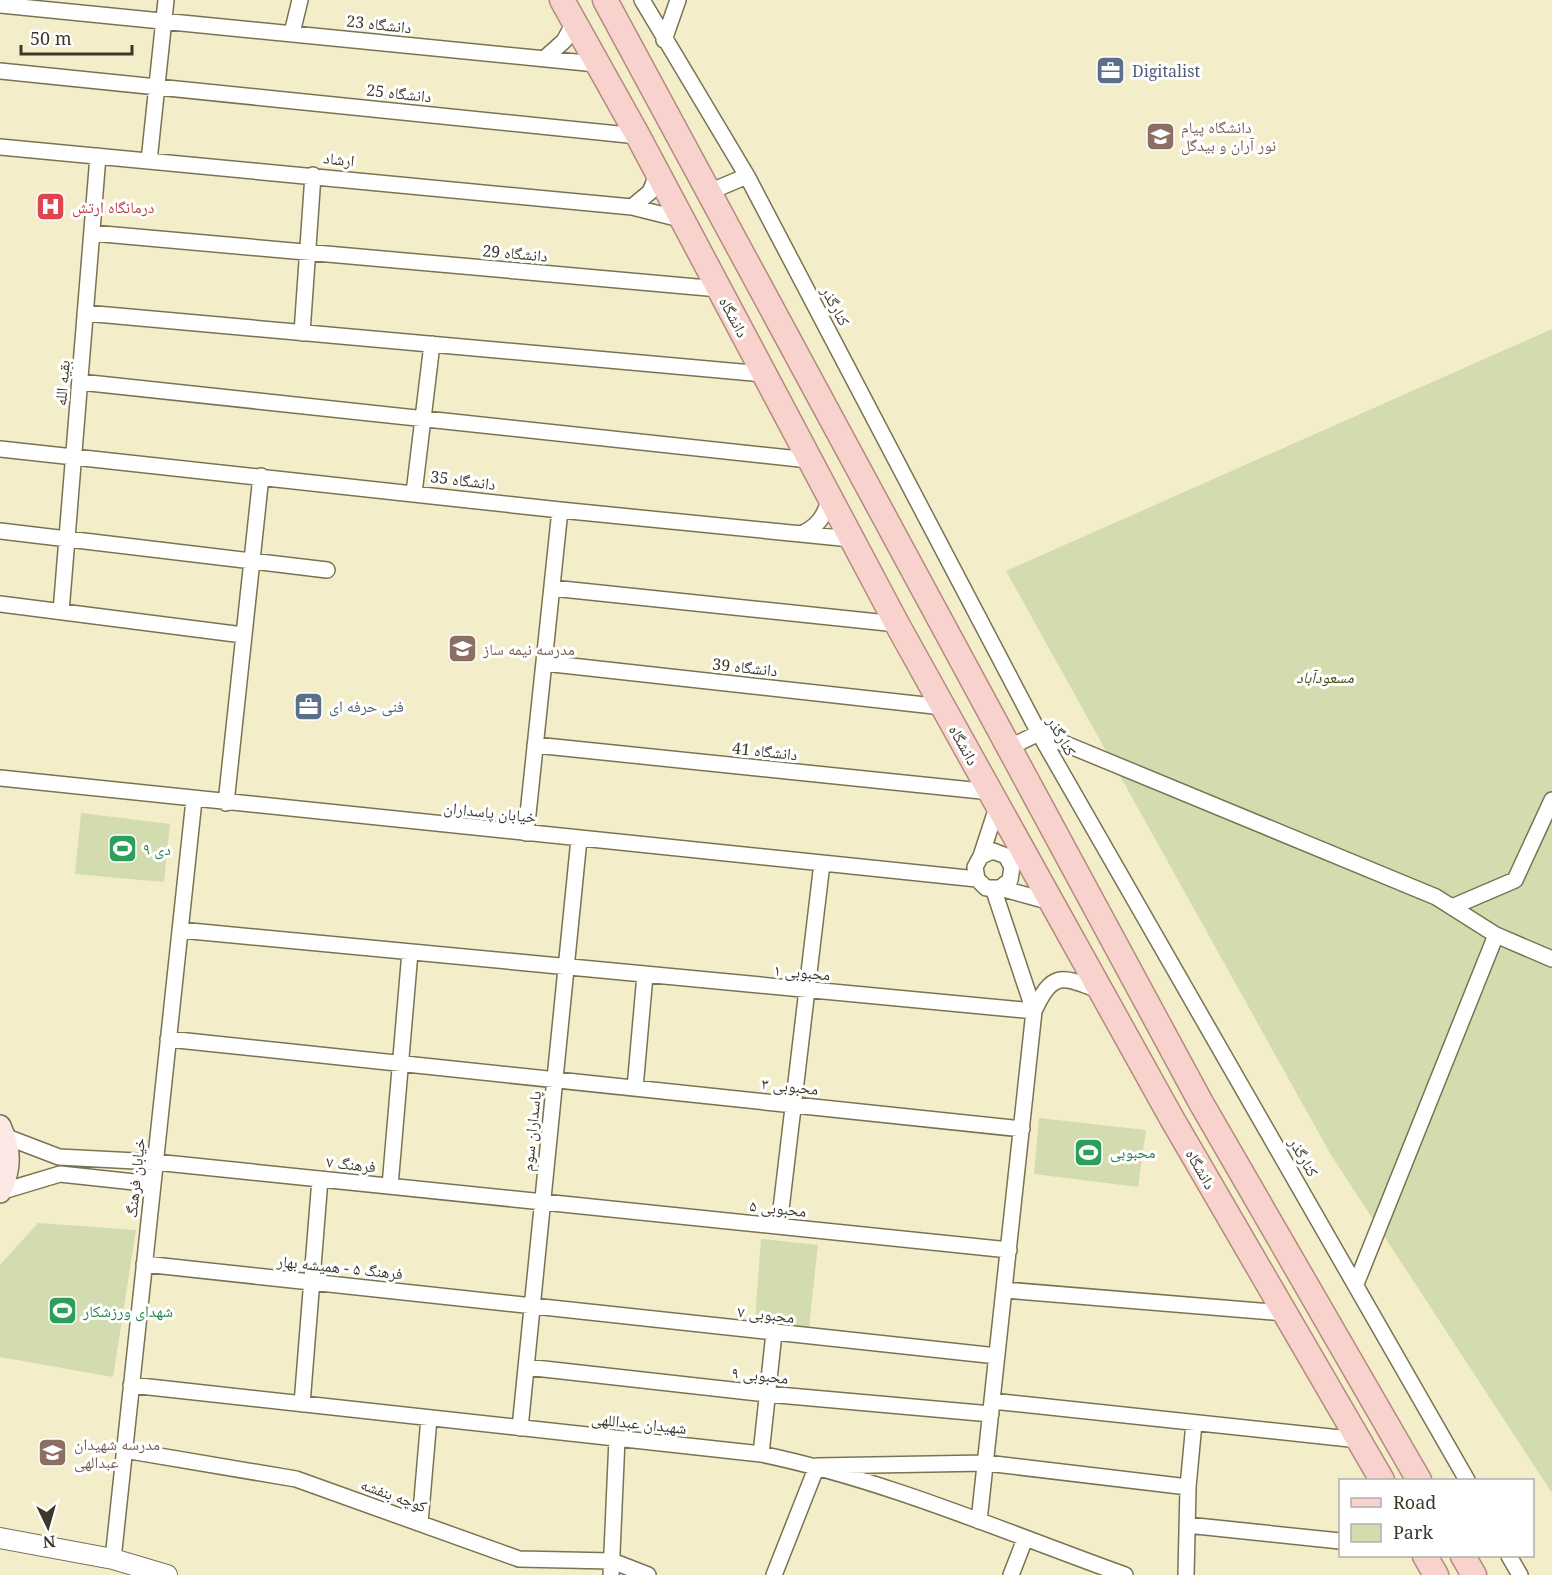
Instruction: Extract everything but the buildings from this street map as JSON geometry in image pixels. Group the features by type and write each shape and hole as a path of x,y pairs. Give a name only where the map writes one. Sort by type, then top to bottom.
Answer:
{"main road":[{"name":"دانشگاه","path":"562,0 638,135 680,219 897,624 1051,902 1172,1117 1381,1479"},
{"name":"دانشگاه","path":"605,0 1200,1101 1418,1479"},
{"path":"1172,1117 1200,1101"},
{"path":"0,1192 7,1176 10,1160 2,1131"},
{"path":"1426,1557 1436,1575"},
{"path":"1464,1557 1474,1575"}],"street":[{"path":"149,161 166,0"},
{"path":"292,33 300,0"},
{"name":"کنارگذر","path":"642,0 747,176 1039,733 1466,1479"},
{"path":"664,39 678,0"},
{"name":"دانشگاه 23","path":"0,5 596,64"},
{"path":"544,58 564,41 574,23"},
{"name":"دانشگاه 25","path":"0,71 638,135"},
{"name":"ارشاد","path":"0,147 314,175 632,207 680,219"},
{"name":"بقیه الله","path":"61,612 98,156"},
{"path":"302,333 314,175"},
{"path":"632,207 650,192 657,175"},
{"path":"709,192 747,176"},
{"name":"دانشگاه 29","path":"92,233 719,289"},
{"path":"86,313 764,374"},
{"path":"414,493 432,344"},
{"path":"80,382 809,460"},
{"name":"دانشگاه 35","path":"0,449 851,539"},
{"path":"226,803 261,476"},
{"path":"801,534 812,529 823,518 830,499"},
{"path":"526,833 560,510"},
{"path":"0,531 327,570"},
{"path":"552,588 897,624"},
{"path":"0,604 243,635"},
{"name":"دانشگاه 39","path":"544,663 943,707"},
{"path":"1008,748 1039,733 1436,897 1496,935 1552,959"},
{"name":"دانشگاه 41","path":"535,745 994,798"},
{"name":"خیابان پاسداران","path":"0,778 194,800 977,879"},
{"path":"994,798 981,856 975,867 977,879 986,888 996,888 1051,902"},
{"name":"خیابان فرهنگ","path":"113,1560 194,800"},
{"path":"1452,907 1515,880 1552,800"},
{"name":"پاسداران سوم","path":"520,1428 579,838"},
{"path":"981,856 993,851 1006,856 1012,867 1010,880 996,888"},
{"path":"779,1226 822,863"},
{"path":"996,888 1034,1011"},
{"name":"محبوبی ۱","path":"180,930 1034,1011"},
{"path":"1356,1284 1496,935"},
{"path":"390,1186 410,952"},
{"path":"635,1088 645,975"},
{"path":"980,1521 1034,1011 1045,988 1057,980 1070,979 1101,992"},
{"name":"محبوبی ۳","path":"168,1039 1022,1129"},
{"name":"فرهنگ ۷","path":"2,1131 59,1157 155,1162 542,1202"},
{"path":"0,1192 60,1174 153,1184"},
{"path":"302,1404 320,1179"},
{"name":"محبوبی ۵","path":"542,1202 1009,1250"},
{"name":"فرهنگ ۵ - همیشه بهار","path":"144,1264 532,1306"},
{"path":"1005,1290 1285,1313"},
{"name":"محبوبی ۷","path":"532,1306 997,1356"},
{"path":"761,1454 774,1333"},
{"name":"محبوبی ۹","path":"526,1367 767,1394 1194,1423 1359,1440"},
{"name":"شهیدان عبداللهی","path":"131,1385 761,1454 817,1466 980,1521 1125,1575"},
{"path":"420,1523 429,1418"},
{"path":"1186,1575 1188,1487 1194,1423"},
{"path":"611,1568 618,1439"},
{"name":"کوچه بنفشه","path":"124,1450 296,1479 519,1559 611,1568 648,1575"},
{"path":"774,1575 817,1466 986,1463 1188,1487"},
{"path":"1187,1525 1339,1541"},
{"path":"0,1552 0,1538 113,1560 167,1575"},
{"path":"1011,1575 1025,1539"},
{"path":"1510,1557 1520,1575"}],"green space":[{"name":"مسعودآباد","path":"1552,329 1552,1493 1331,1155 1006,571"},
{"name":"۹ دی","path":"81,813 170,824 164,882 75,874"},
{"name":"محبوبی","path":"1039,1118 1146,1130 1138,1187 1034,1174"},
{"name":"شهدای ورزشکار","path":"38,1223 136,1230 113,1377 0,1357 0,1265"},
{"path":"761,1239 818,1245 809,1327 755,1320"}],"place":[{"name":"Digitalist","path":"1111,71"},
{"name":"دانشگاه پیام نور آران و بیدگل","path":"1160,136"},
{"name":"درمانگاه ارتش","path":"51,207"},
{"name":"مدرسه نیمه ساز","path":"462,649"},
{"name":"فنی حرفه ای","path":"308,706"},
{"name":"۹ دی","path":"122,849"},
{"name":"محبوبی","path":"1089,1152"},
{"name":"شهدای ورزشکار","path":"62,1311"},
{"name":"مدرسه شهیدان عبدالهی","path":"53,1453"}]}
